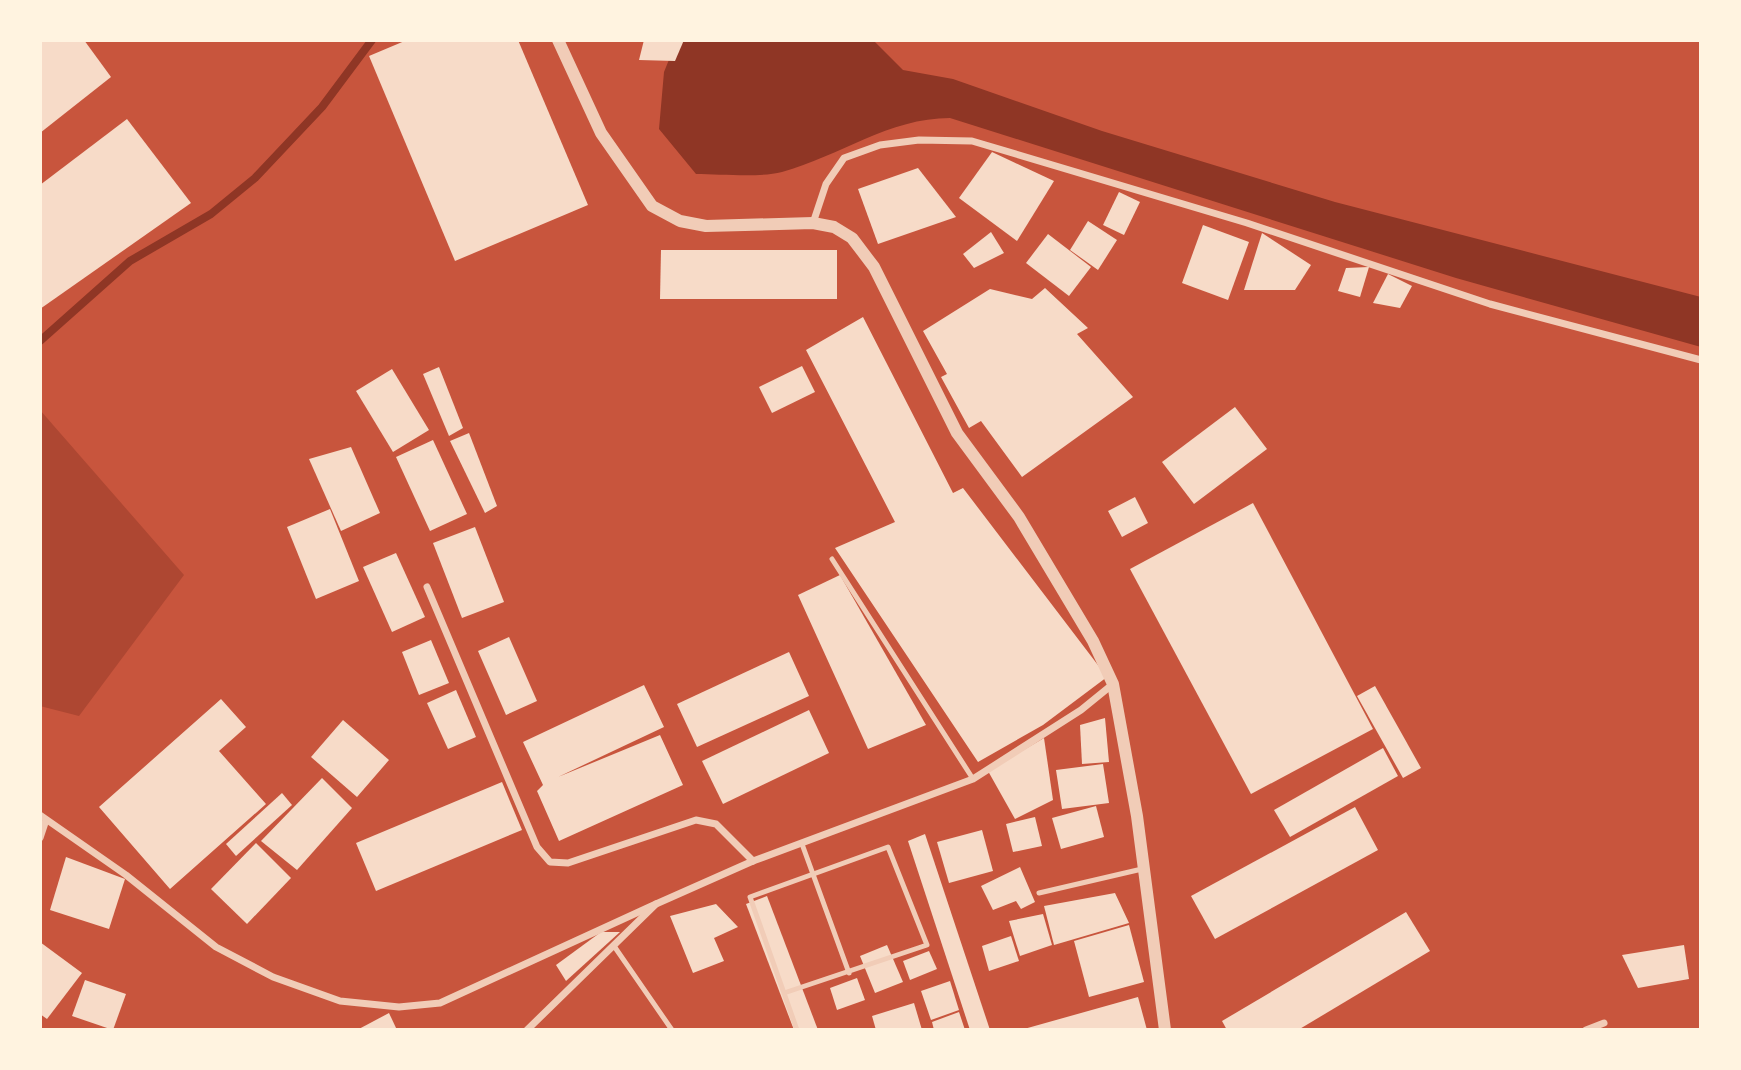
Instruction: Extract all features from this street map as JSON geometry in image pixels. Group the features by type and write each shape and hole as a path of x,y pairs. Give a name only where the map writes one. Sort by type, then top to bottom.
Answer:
{"street":[{"path":"558,40 601,133 652,206 680,221 706,226 813,223 834,227 852,238 869,259 957,433 1019,517 1093,641 1113,684 1138,816 1165,1030"},
{"path":"813,223 826,184 844,158 880,145 919,140 972,141 1247,223 1490,304 1701,360"},
{"path":"427,587 537,846 550,862 568,863 696,820 716,824 753,861"},
{"path":"40,838 43,817 126,875 216,947 273,977 340,1001 399,1007 440,1003 753,861 973,779 1081,710 1113,684"},
{"path":"527,1030 656,904"},
{"path":"1586,1030 1604,1023"}],"lane":[{"path":"832,559 973,779"},
{"path":"802,844 849,973"},
{"path":"784,993 849,973 927,944 888,848 750,897 797,1030"},
{"path":"1039,893 1144,868"},
{"path":"614,946 672,1030"}],"shaded area":[{"path":"677,40 873,40 903,70 953,79 1102,131 1335,202 1701,297 1701,347 1456,278 950,118 906,124 803,165 773,174 696,174 659,129 664,72"},
{"path":"40,410 184,575 79,716 40,706"}],"building":[{"path":"40,40 84,40 111,77 40,133"},
{"path":"407,40 518,40 588,205 455,261 369,56"},
{"path":"644,40 684,40 675,61 639,60"},
{"path":"127,119 191,203 40,309 40,185"},
{"path":"992,152 1054,181 1017,241 959,198"},
{"path":"918,168 956,217 878,244 858,189"},
{"path":"1119,192 1140,202 1124,235 1103,225"},
{"path":"1088,221 1117,240 1098,270 1070,250"},
{"path":"1203,225 1249,242 1228,300 1182,283"},
{"path":"991,232 1004,253 974,268 963,254"},
{"path":"1262,233 1311,265 1295,290 1244,290"},
{"path":"1048,234 1091,267 1069,296 1026,263"},
{"path":"661,250 837,250 837,299 660,299"},
{"path":"1369,267 1360,297 1338,291 1346,268"},
{"path":"1388,274 1412,286 1400,308 1373,303"},
{"path":"1045,288 1088,328 1077,334 1133,397 1022,477 981,421 969,428 941,377 947,374 923,331 990,289 1032,299"},
{"path":"863,317 953,493 963,488 1107,677 1043,725 978,762 835,548 895,522 806,350"},
{"path":"802,366 815,392 772,413 759,387"},
{"path":"439,367 463,428 449,436 423,374"},
{"path":"392,369 429,430 393,452 356,391"},
{"path":"1235,407 1267,449 1194,504 1162,462"},
{"path":"469,433 497,506 485,513 450,441"},
{"path":"433,440 467,514 430,531 396,457"},
{"path":"351,447 380,513 341,531 309,459"},
{"path":"1135,497 1148,523 1122,537 1108,511"},
{"path":"1253,503 1373,729 1251,794 1130,569"},
{"path":"330,509 359,581 316,599 287,527"},
{"path":"475,527 504,602 462,618 433,543"},
{"path":"396,553 425,617 392,632 363,567"},
{"path":"840,575 926,725 868,749 798,595"},
{"path":"509,637 537,701 506,715 478,651"},
{"path":"431,640 449,683 419,695 402,652"},
{"path":"789,652 809,696 697,747 677,704"},
{"path":"644,685 664,727 558,777 660,735 683,785 559,841 537,791 543,785 523,742"},
{"path":"1375,686 1421,768 1403,778 1357,696"},
{"path":"456,690 476,737 448,749 427,703"},
{"path":"221,699 246,727 219,751 266,804 170,889 99,807"},
{"path":"809,710 829,753 723,804 702,761"},
{"path":"1105,718 1109,762 1082,764 1080,725"},
{"path":"343,720 389,760 357,797 311,757"},
{"path":"1044,738 1053,800 1015,819 988,771"},
{"path":"1383,748 1398,776 1290,837 1274,810"},
{"path":"1103,764 1109,803 1062,809 1056,770"},
{"path":"322,778 352,808 297,870 261,841"},
{"path":"502,782 522,830 376,891 356,843"},
{"path":"282,793 292,805 236,856 226,844"},
{"path":"1096,806 1104,837 1061,849 1052,818"},
{"path":"1355,807 1378,850 1215,939 1191,896"},
{"path":"1035,817 1042,846 1013,852 1006,824"},
{"path":"982,830 993,871 949,883 937,842"},
{"path":"925,834 990,1030 970,1030 908,841"},
{"path":"256,843 291,878 247,924 211,889"},
{"path":"66,857 125,879 109,929 50,910"},
{"path":"1020,867 1035,902 1021,909 1016,901 993,910 981,886"},
{"path":"1115,893 1129,923 1054,945 1044,906"},
{"path":"767,896 818,1030 794,1030 746,904"},
{"path":"716,904 738,927 714,938 724,961 693,973 670,916"},
{"path":"1406,912 1430,951 1298,1030 1227,1030 1222,1021"},
{"path":"1043,914 1052,945 1020,956 1009,921"},
{"path":"1129,925 1144,982 1089,997 1074,941"},
{"path":"601,932 620,932 566,981 556,965"},
{"path":"1011,936 1019,961 989,971 982,946"},
{"path":"40,942 82,973 47,1019 40,1014"},
{"path":"887,945 903,982 875,993 860,956"},
{"path":"1684,945 1689,979 1638,988 1622,955"},
{"path":"929,951 937,969 910,980 903,961"},
{"path":"857,978 865,1000 837,1010 830,988"},
{"path":"85,980 126,994 113,1030 72,1016"},
{"path":"950,981 959,1010 931,1020 921,991"},
{"path":"1138,997 1147,1030 1024,1030 1024,1029"},
{"path":"914,1003 922,1030 876,1030 872,1016"},
{"path":"959,1012 965,1030 934,1030 932,1022"},
{"path":"389,1013 397,1030 357,1030"}],"waterway":[{"path":"40,341 130,261 211,214 255,178 322,107 372,40"}]}
